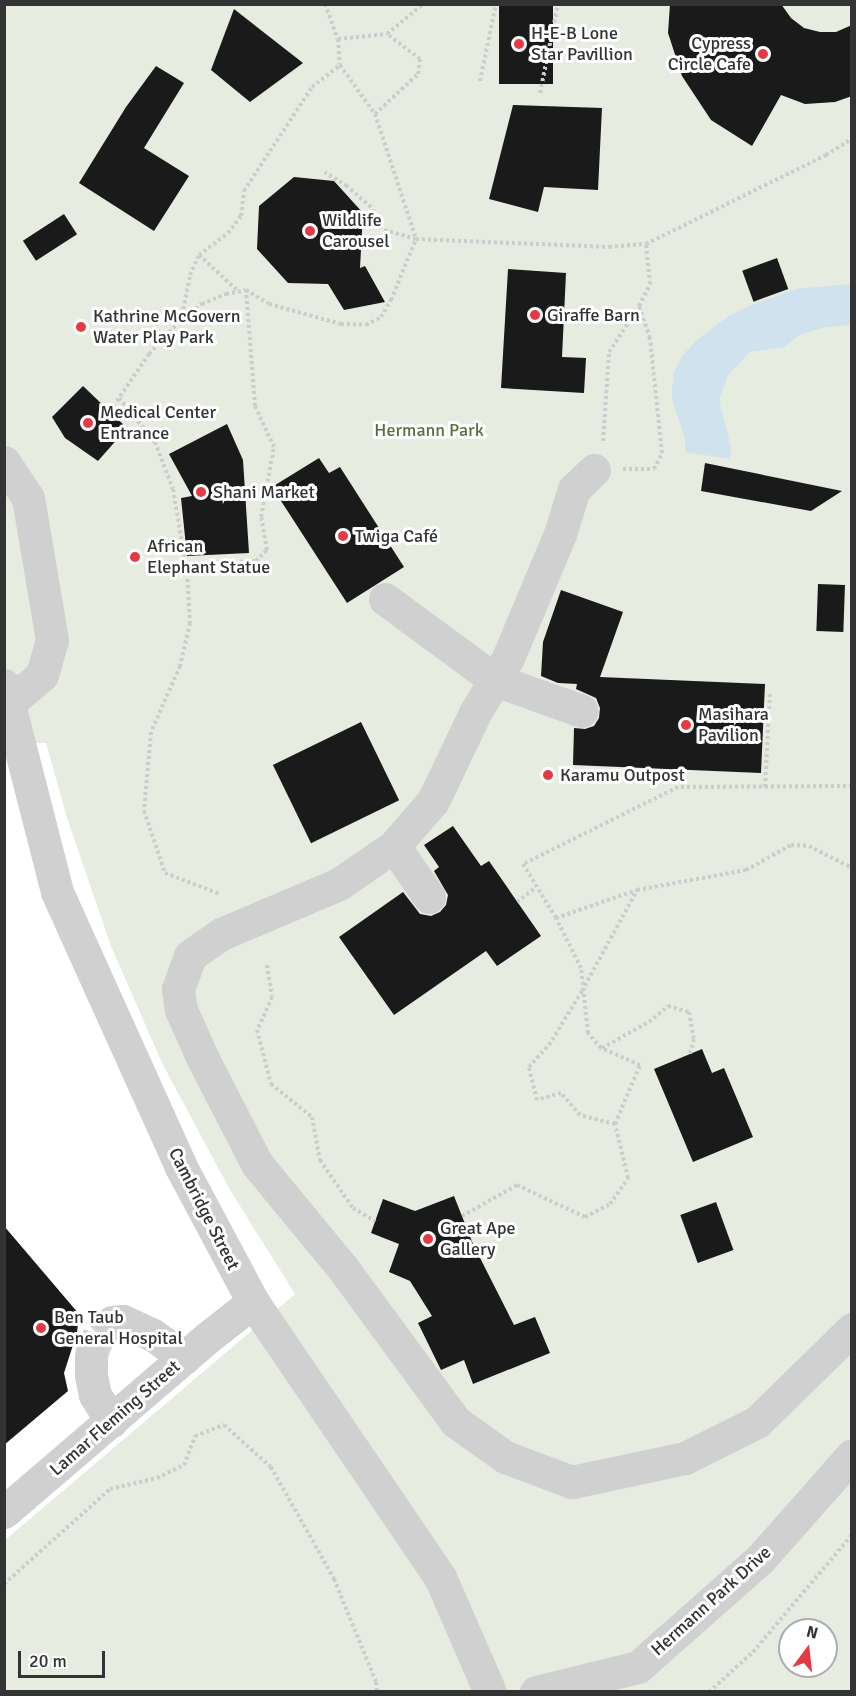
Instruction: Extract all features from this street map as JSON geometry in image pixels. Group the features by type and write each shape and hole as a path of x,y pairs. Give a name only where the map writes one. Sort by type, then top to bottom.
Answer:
{"street":[{"path":"4,462 28,498 52,640 42,675 7,694"},
{"path":"594,470 574,489 560,534 508,658 475,713 433,801 394,846 339,884 221,934 190,956 178,989 181,1010 203,1059 257,1164 342,1267 456,1422 505,1457 572,1482 685,1458 757,1422 852,1329"},
{"path":"385,599 495,680 582,711"},
{"name":"Cambridge Street","path":"7,694 16,784 57,892 181,1167 253,1302 440,1577 490,1692"},
{"path":"394,846 429,897"},
{"name":"Lamar Fleming Street","path":"4,1512 253,1302"},
{"path":"112,1322 123,1321 153,1335 185,1358"},
{"path":"91,1355 91,1375 95,1395 111,1421"},
{"name":"Hermann Park Drive","path":"536,1692 638,1667 761,1558 852,1455"}],"path":[{"path":"110,411 149,354 181,321 202,304 246,290 269,304 341,324 366,325 381,317 391,300 416,239 375,114 340,65 338,39 325,4"},
{"path":"338,39 387,34 423,4"},
{"path":"480,81 495,4"},
{"path":"540,93 558,4"},
{"path":"375,114 418,74 420,59 387,34"},
{"path":"181,321 190,275 199,255 228,233 241,216 244,191 270,151 312,87 340,65"},
{"path":"325,172 347,186 370,207 381,229 416,239 609,248 646,244 826,155 852,139"},
{"path":"639,306 650,338 662,453 654,469 594,470 603,449 609,352 639,306 650,284 646,244"},
{"path":"199,255 238,291"},
{"path":"186,564 256,561 267,550 261,517 274,447 255,406 246,290"},
{"path":"119,398 155,442 172,489 186,564 190,623 180,666 151,732 144,812 165,873 220,894"},
{"path":"765,787 770,691"},
{"path":"462,1216 517,1185 585,1216 610,1204 628,1178 615,1124 640,1065 601,1048 588,1033 581,968 556,918 535,888 523,864 678,787 852,786"},
{"path":"556,918 637,890 746,870 791,844 809,846 852,868"},
{"path":"517,902 535,888"},
{"path":"615,1124 580,1115 561,1093 537,1100 529,1067 549,1045 582,991 637,890"},
{"path":"267,965 272,997 257,1030 271,1084 312,1117 320,1160 353,1208 375,1221"},
{"path":"601,1048 649,1022 668,1006 689,1012 694,1039 690,1053"},
{"path":"4,1584 110,1489 157,1478 184,1465 195,1436 224,1425 271,1467 334,1579 376,1682 377,1692"},
{"path":"709,1692 753,1652 852,1535"}],"green space":[{"name":"Hermann Park","path":"5,5 851,5 851,1691 5,1691 4,1541 295,1294 230,1190 162,1063 111,946 67,818 46,743 5,744"}],"water":[{"path":"851,284 851,325 827,327 801,334 784,347 750,352 728,375 719,400 731,447 730,459 685,452 685,439 672,399 672,387 674,372 683,355 698,339 730,315 757,303 796,289"}],"building":[{"name":"H-E-B Lone Star Pavillion","path":"499,4 553,4 553,84 499,84"},
{"name":"Cypress Circle Cafe","path":"670,4 781,4 791,18 804,28 820,32 836,32 852,25 852,96 835,102 805,104 781,95 752,146 711,120 682,76 668,33"},
{"path":"234,9 303,63 250,102 211,70"},
{"path":"156,66 184,83 144,148 189,176 154,231 79,183 126,107"},
{"path":"513,105 602,108 598,190 544,187 538,212 489,199"},
{"name":"Wildlife Carousel","path":"294,177 334,181 363,213 360,268 365,266 385,302 344,310 328,284 288,283 257,249 259,206"},
{"path":"64,214 77,234 36,261 23,241"},
{"path":"777,258 788,289 754,302 742,271"},
{"name":"Giraffe Barn","path":"508,269 566,273 562,357 586,358 584,393 501,388"},
{"name":"Medical Center Entrance","path":"83,386 127,428 98,461 65,438 52,417"},
{"name":"Shani Market","path":"227,424 243,460 249,553 187,556 181,498 192,496 169,454"},
{"path":"319,458 329,473 340,467 404,567 347,603 272,487"},
{"path":"705,463 842,491 811,511 701,491"},
{"path":"818,584 845,585 843,632 816,631"},
{"name":"Masihara Pavilion","path":"561,590 623,612 600,677 765,684 761,773 573,765 574,728 585,729 594,726 599,718 600,708 596,698 576,689 577,684 558,683 541,676 543,642"},
{"path":"361,722 399,800 311,843 273,765"},
{"path":"453,826 481,866 489,861 541,936 497,966 486,951 394,1015 339,937 403,892 420,914 431,916 440,912 446,905 448,895 434,871 439,867 424,845"},
{"path":"702,1049 712,1073 724,1068 753,1137 693,1162 654,1069"},
{"path":"454,1196 473,1244 514,1325 535,1317 550,1353 473,1384 464,1360 441,1370 418,1323 432,1316 410,1281 389,1272 399,1244 371,1233 383,1199 415,1211"},
{"path":"716,1202 733,1250 698,1263 680,1215"},
{"name":"Ben Taub General Hospital","path":"4,1226 79,1314 76,1342 64,1373 68,1391 4,1445"}],"tunnel":[{"path":"91,1355 99,1335 112,1322"}],"place":[{"name":"H-E-B Lone Star Pavillion","path":"519,44"},
{"name":"Cypress Circle Cafe","path":"763,54"},
{"name":"Wildlife Carousel","path":"310,231"},
{"name":"Giraffe Barn","path":"535,315"},
{"name":"Kathrine McGovern Water Play Park","path":"81,327"},
{"name":"Medical Center Entrance","path":"88,423"},
{"name":"Shani Market","path":"201,492"},
{"name":"Twiga Café","path":"343,536"},
{"name":"African Elephant Statue","path":"135,557"},
{"name":"Masihara Pavilion","path":"686,725"},
{"name":"Karamu Outpost","path":"548,775"},
{"name":"Great Ape Gallery","path":"428,1239"},
{"name":"Ben Taub General Hospital","path":"41,1328"}]}
